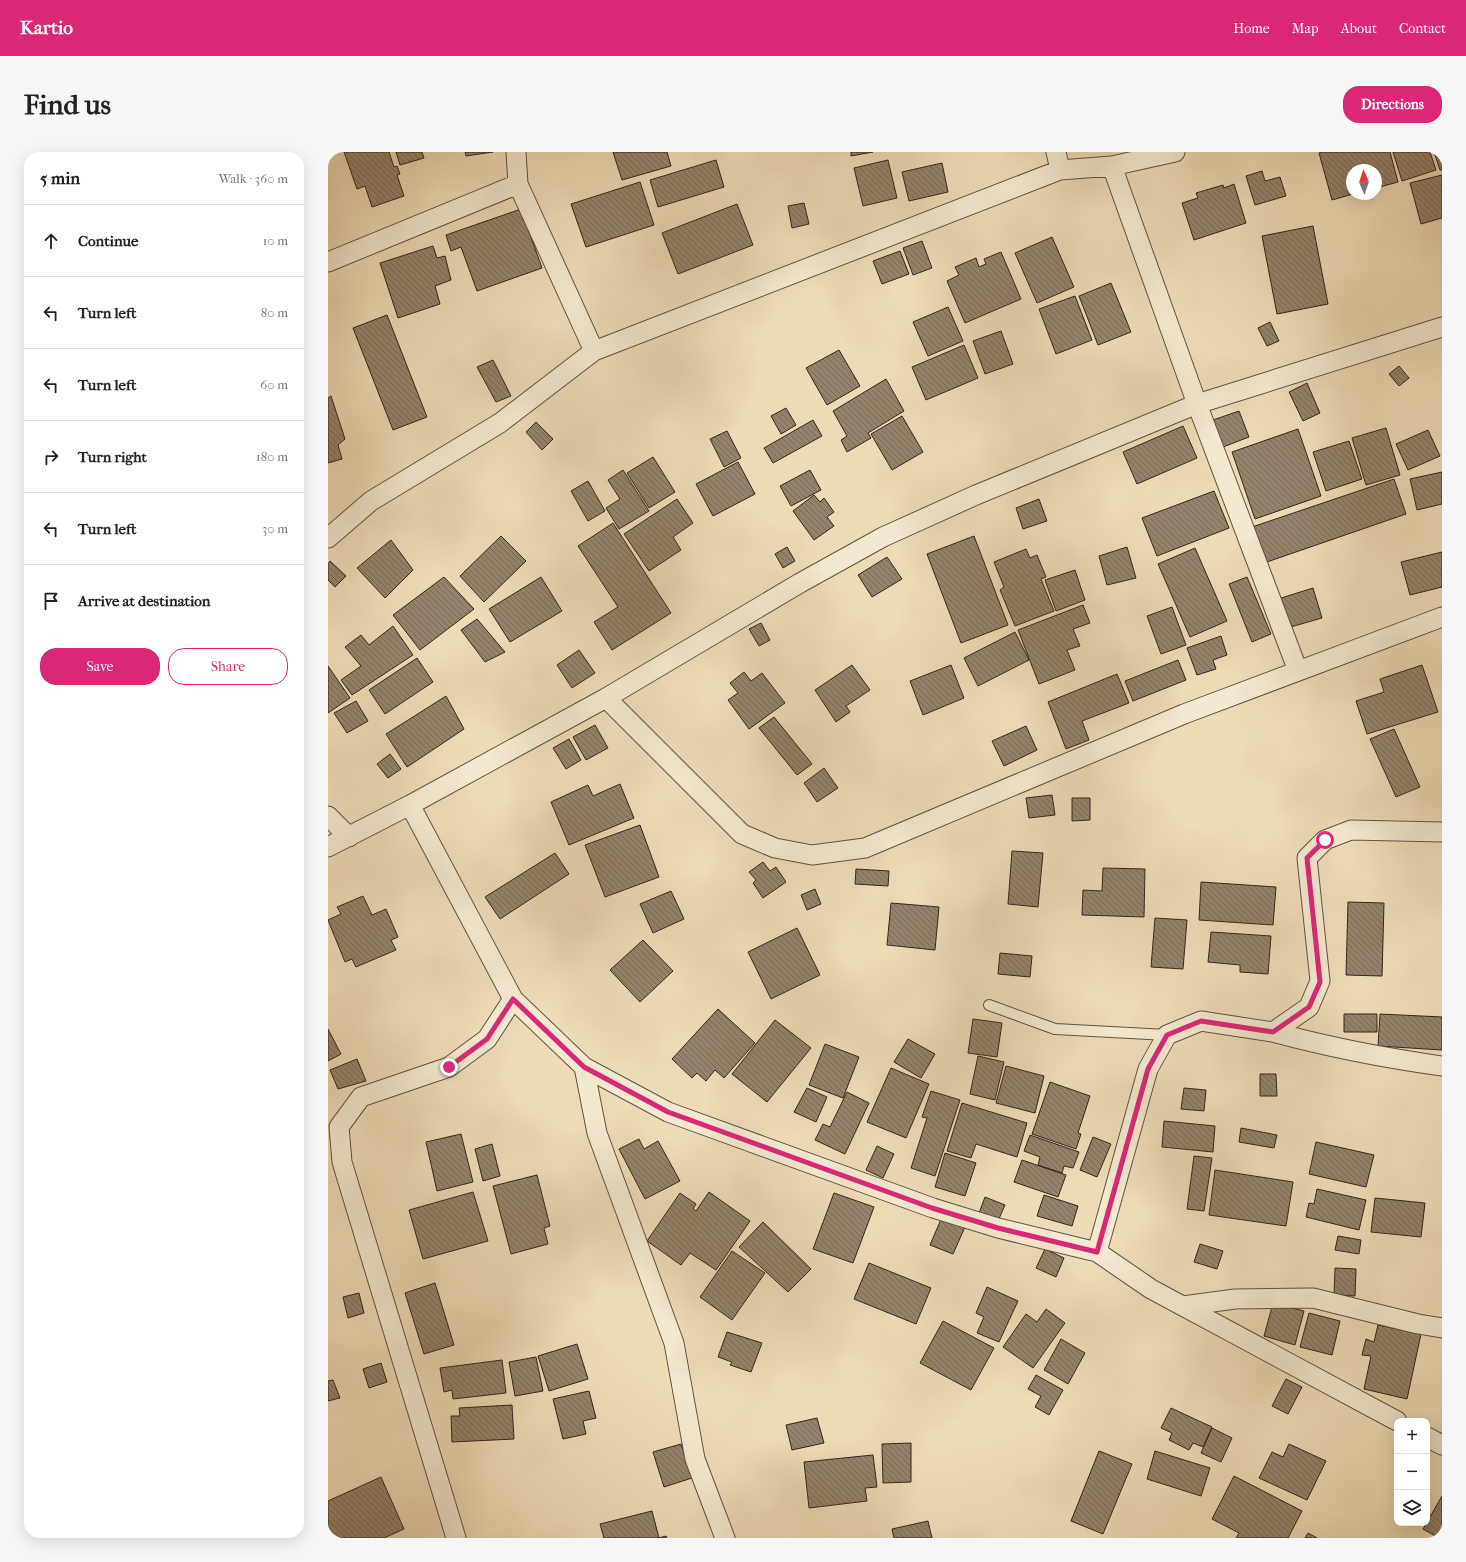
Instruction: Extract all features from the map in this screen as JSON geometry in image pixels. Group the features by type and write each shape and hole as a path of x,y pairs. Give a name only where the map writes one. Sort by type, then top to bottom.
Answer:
{"street":[{"path":"516,152 518,184 594,351"},
{"path":"328,538 371,501 500,423 594,351 1058,161 1112,166 1175,152"},
{"path":"1112,166 1197,404 1298,671"},
{"path":"328,262 518,184"},
{"path":"328,847 410,805 606,698 800,583 883,537 976,495 1197,404 1442,327"},
{"path":"606,698 742,834 775,848 812,855 865,848 1184,714 1442,617"},
{"path":"410,805 513,999 584,1067 668,1112 932,1208 998,1228 1097,1252 1151,1289 1394,1419"},
{"path":"328,816 349,837"},
{"path":"1273,1032 1309,1007 1320,982 1307,858 1325,840 1351,830 1442,832"},
{"path":"456,1538 342,1162 339,1127 361,1097 449,1067 487,1039 513,999"},
{"path":"1097,1252 1148,1069 1167,1035 1201,1021 1273,1032 1399,1060 1442,1066"},
{"path":"584,1067 597,1133 674,1343 695,1459 725,1538"},
{"path":"1183,1306 1235,1299 1313,1298 1418,1324 1442,1328"},
{"path":"1430,1439 1442,1445"}],"lane":[{"path":"989,1005 1055,1029 1167,1035"}],"building":[{"path":"344,152 389,152 394,167 397,166 400,174 397,175 404,196 372,207 365,186 357,189"},
{"path":"396,152 422,152 424,158 400,165"},
{"path":"465,152 493,152 466,156"},
{"path":"613,152 667,152 671,166 622,180"},
{"path":"851,152 873,152 851,156"},
{"path":"1390,152 1398,182 1382,186 1382,164 1346,164 1346,196 1332,200 1319,153"},
{"path":"1393,152 1430,152 1436,170 1402,181"},
{"path":"1434,152 1442,152 1442,170 1440,170"},
{"path":"716,160 724,187 658,207 650,180"},
{"path":"888,160 897,198 863,206 854,168"},
{"path":"942,163 948,192 909,201 902,172"},
{"path":"1262,171 1265,181 1280,177 1286,196 1255,205 1246,176"},
{"path":"1442,175 1442,218 1421,224 1410,183"},
{"path":"640,182 654,225 586,247 571,204"},
{"path":"1234,184 1246,223 1194,240 1182,203 1198,198 1196,193 1223,185 1224,188"},
{"path":"804,203 809,224 792,228 788,206"},
{"path":"737,204 753,245 678,274 662,233"},
{"path":"521,209 542,268 477,291 461,247 451,251 446,235"},
{"path":"1313,226 1328,304 1277,314 1262,236"},
{"path":"1052,237 1074,287 1037,303 1015,253"},
{"path":"922,241 932,268 913,275 903,248"},
{"path":"433,246 437,258 445,256 451,280 435,286 440,304 398,318 380,263"},
{"path":"900,251 909,274 882,284 873,261"},
{"path":"1001,252 1021,299 965,323 947,281 959,275 955,267 976,258 979,267 986,264 984,259"},
{"path":"1111,283 1131,332 1098,345 1079,296"},
{"path":"1075,296 1092,340 1056,354 1039,309"},
{"path":"948,307 963,341 928,356 913,322"},
{"path":"387,315 427,417 393,430 353,328"},
{"path":"1270,322 1279,341 1267,346 1258,328"},
{"path":"1001,331 1013,364 985,374 973,341"},
{"path":"964,345 978,378 926,400 912,367"},
{"path":"839,350 860,386 827,405 806,368"},
{"path":"493,360 511,396 496,402 477,367"},
{"path":"1399,366 1409,378 1399,386 1389,374"},
{"path":"886,379 904,411 868,433 871,438 847,452 841,440 847,436 833,411"},
{"path":"1307,383 1320,413 1303,421 1289,392"},
{"path":"331,396 345,439 338,445 342,459 328,463 328,398"},
{"path":"786,408 796,425 781,434 771,416"},
{"path":"1239,411 1249,437 1223,447 1213,420"},
{"path":"902,416 923,452 892,470 871,434"},
{"path":"813,420 822,436 773,463 764,448"},
{"path":"536,422 553,439 542,450 526,432"},
{"path":"1183,426 1197,458 1137,484 1123,452"},
{"path":"1386,428 1400,475 1366,485 1352,438"},
{"path":"1298,429 1321,496 1255,519 1232,452"},
{"path":"1428,430 1440,456 1408,470 1396,444"},
{"path":"727,431 741,458 724,467 710,439"},
{"path":"1349,441 1362,479 1326,491 1313,452"},
{"path":"653,457 675,492 649,508 627,473"},
{"path":"738,462 755,494 713,516 696,484"},
{"path":"623,470 649,511 619,529 606,508 620,499 608,480"},
{"path":"810,470 821,490 791,506 780,486"},
{"path":"1442,472 1442,504 1417,510 1410,479"},
{"path":"1394,479 1406,514 1264,563 1252,527"},
{"path":"588,481 605,511 588,521 571,491"},
{"path":"1214,491 1229,528 1157,556 1142,518"},
{"path":"814,495 820,502 824,498 834,512 827,517 834,526 814,540 793,511"},
{"path":"677,499 693,523 673,537 681,550 649,571 624,534"},
{"path":"1039,499 1047,521 1023,529 1016,508"},
{"path":"613,523 671,613 612,650 594,622 618,607 578,546"},
{"path":"501,536 526,561 484,602 460,576"},
{"path":"974,536 1008,625 961,643 927,554"},
{"path":"391,540 413,570 385,598 357,568"},
{"path":"787,547 795,561 783,568 775,554"},
{"path":"1127,547 1136,578 1107,585 1099,556"},
{"path":"1195,548 1227,621 1190,637 1158,564"},
{"path":"1026,549 1030,558 1037,555 1046,577 1041,579 1054,611 1015,626 1000,590 1004,587 994,562"},
{"path":"1442,552 1442,587 1410,595 1401,562"},
{"path":"887,557 902,579 872,597 858,575"},
{"path":"330,561 346,576 335,587 328,580 328,564"},
{"path":"1075,570 1085,600 1056,611 1045,580"},
{"path":"444,577 474,609 420,650 393,615"},
{"path":"541,577 562,611 510,642 489,609"},
{"path":"1247,577 1271,634 1252,642 1229,584"},
{"path":"1313,588 1322,618 1287,628 1278,599"},
{"path":"1083,605 1090,623 1073,629 1080,646 1067,650 1075,670 1039,684 1018,630"},
{"path":"1172,607 1186,645 1161,654 1147,616"},
{"path":"477,619 505,652 485,662 461,630"},
{"path":"761,623 770,640 759,646 749,629"},
{"path":"393,626 413,655 352,695 341,680 361,666 345,647 361,635 369,645"},
{"path":"1015,632 1029,660 978,686 964,658"},
{"path":"1221,636 1227,655 1213,660 1216,669 1197,675 1187,648"},
{"path":"579,650 595,673 572,688 557,665"},
{"path":"417,658 433,682 385,714 369,690"},
{"path":"1178,660 1186,680 1133,701 1125,681"},
{"path":"852,665 870,690 846,706 850,712 836,722 815,690"},
{"path":"951,665 964,698 923,715 910,681"},
{"path":"1422,665 1438,712 1367,734 1356,701 1384,692 1380,679"},
{"path":"328,666 350,698 328,713"},
{"path":"744,672 751,681 762,673 785,703 749,729 728,700 738,693 730,683"},
{"path":"1117,674 1129,703 1082,721 1089,740 1066,749 1048,702"},
{"path":"446,696 464,729 407,767 386,734"},
{"path":"356,701 368,721 347,733 334,713"},
{"path":"774,717 812,764 797,775 759,728"},
{"path":"595,725 608,748 586,760 573,737"},
{"path":"1026,726 1037,750 1004,766 992,741"},
{"path":"1394,729 1420,787 1396,797 1370,739"},
{"path":"569,739 581,760 566,769 553,748"},
{"path":"390,754 401,769 388,778 377,764"},
{"path":"824,768 838,788 817,802 804,783"},
{"path":"620,784 634,818 569,845 551,802 588,785 593,796"},
{"path":"1052,795 1055,815 1029,818 1026,798"},
{"path":"1072,798 1090,798 1090,820 1072,821"},
{"path":"640,825 659,877 605,897 585,845"},
{"path":"1012,851 1043,853 1038,907 1008,904"},
{"path":"555,853 569,874 500,919 485,897"},
{"path":"763,862 770,871 776,867 786,882 763,898 753,883 756,880 749,872"},
{"path":"1103,868 1145,869 1144,917 1082,915 1083,890 1102,891"},
{"path":"856,869 889,871 888,886 855,884"},
{"path":"1201,882 1276,887 1273,925 1199,920"},
{"path":"815,889 821,904 807,910 801,895"},
{"path":"671,891 684,919 653,933 640,904"},
{"path":"363,896 372,915 386,909 398,937 391,940 396,950 356,967 352,959 345,962 328,920 341,914 337,907"},
{"path":"1348,902 1384,903 1382,976 1346,975"},
{"path":"891,903 939,907 935,950 887,945"},
{"path":"1155,918 1187,920 1183,969 1151,967"},
{"path":"797,928 820,975 771,999 748,952"},
{"path":"1211,932 1271,936 1268,974 1240,972 1240,965 1208,962"},
{"path":"643,940 673,971 640,1002 610,970"},
{"path":"1000,953 1032,956 1030,977 998,974"},
{"path":"718,1009 755,1043 724,1078 715,1070 706,1081 697,1073 692,1078 672,1059"},
{"path":"1344,1014 1377,1014 1377,1032 1344,1032"},
{"path":"1380,1014 1442,1017 1442,1050 1378,1046"},
{"path":"973,1019 1002,1023 997,1057 968,1053"},
{"path":"775,1020 811,1048 767,1102 732,1074"},
{"path":"328,1029 341,1054 328,1061"},
{"path":"908,1039 935,1054 921,1078 894,1062"},
{"path":"825,1044 859,1057 843,1098 809,1085"},
{"path":"978,1056 1004,1062 995,1100 970,1094"},
{"path":"357,1059 366,1081 338,1089 330,1070"},
{"path":"1006,1066 1044,1076 1035,1113 996,1103"},
{"path":"891,1068 929,1084 906,1138 867,1122"},
{"path":"1260,1074 1276,1074 1277,1096 1260,1096"},
{"path":"1050,1082 1090,1096 1078,1133 1081,1134 1076,1149 1032,1134"},
{"path":"807,1088 827,1097 816,1122 794,1112"},
{"path":"1184,1088 1206,1090 1204,1111 1181,1109"},
{"path":"931,1091 960,1100 935,1176 911,1168 927,1118 922,1117"},
{"path":"847,1092 869,1103 845,1154 815,1140 823,1124 830,1127"},
{"path":"962,1103 1027,1123 1017,1157 976,1144 971,1158 947,1151"},
{"path":"1164,1121 1215,1126 1213,1152 1162,1147"},
{"path":"1241,1128 1277,1135 1274,1148 1239,1142"},
{"path":"461,1134 473,1182 437,1191 426,1142"},
{"path":"1030,1135 1079,1152 1073,1168 1064,1166 1062,1173 1038,1165 1040,1157 1024,1151"},
{"path":"1093,1137 1111,1144 1097,1177 1080,1170"},
{"path":"639,1139 644,1149 658,1141 680,1181 645,1199 619,1149"},
{"path":"1316,1142 1374,1155 1366,1187 1309,1174"},
{"path":"492,1144 500,1176 483,1181 475,1149"},
{"path":"877,1146 894,1154 883,1178 866,1170"},
{"path":"945,1153 976,1163 965,1196 935,1187"},
{"path":"1194,1156 1212,1158 1204,1211 1187,1209"},
{"path":"1022,1160 1066,1175 1058,1197 1014,1182"},
{"path":"1215,1170 1293,1182 1286,1226 1209,1215"},
{"path":"537,1175 550,1226 544,1228 548,1244 511,1254 493,1186"},
{"path":"1317,1189 1366,1200 1359,1230 1306,1217 1309,1203 1314,1204"},
{"path":"473,1192 488,1241 423,1259 409,1210"},
{"path":"709,1192 750,1221 716,1270 690,1253 681,1265 647,1241 680,1193 696,1204 693,1209 696,1211"},
{"path":"834,1193 874,1207 853,1263 813,1249"},
{"path":"1044,1195 1078,1206 1072,1226 1037,1216"},
{"path":"985,1197 1005,1205 998,1221 979,1213"},
{"path":"1375,1198 1425,1203 1421,1237 1371,1232"},
{"path":"942,1217 965,1227 953,1254 930,1245"},
{"path":"763,1222 811,1269 788,1292 739,1247"},
{"path":"1338,1236 1361,1240 1359,1254 1335,1250"},
{"path":"1200,1244 1223,1251 1217,1269 1194,1262"},
{"path":"1045,1249 1064,1258 1056,1277 1036,1268"},
{"path":"732,1251 765,1273 732,1320 700,1297"},
{"path":"869,1263 931,1288 916,1324 854,1299"},
{"path":"1335,1268 1356,1269 1355,1296 1334,1295"},
{"path":"435,1283 454,1345 424,1354 405,1293"},
{"path":"987,1287 1018,1301 999,1342 977,1333 984,1317 976,1313"},
{"path":"359,1293 364,1313 348,1318 343,1297"},
{"path":"1273,1303 1304,1311 1295,1345 1264,1336"},
{"path":"1046,1309 1065,1323 1033,1368 1003,1347 1026,1314 1037,1322"},
{"path":"1309,1313 1340,1321 1332,1355 1300,1347"},
{"path":"943,1321 994,1348 971,1390 920,1363"},
{"path":"1378,1325 1421,1334 1407,1399 1364,1389 1371,1356 1362,1355 1366,1339 1374,1342"},
{"path":"727,1332 762,1343 751,1372 730,1365 732,1362 718,1357"},
{"path":"1061,1339 1085,1353 1068,1384 1044,1370"},
{"path":"577,1344 588,1379 549,1391 538,1356"},
{"path":"536,1357 543,1391 515,1396 509,1362"},
{"path":"502,1360 506,1393 453,1399 452,1390 444,1392 440,1368"},
{"path":"381,1363 387,1382 369,1388 363,1369"},
{"path":"1036,1375 1063,1390 1049,1415 1035,1407 1041,1396 1028,1389"},
{"path":"1286,1379 1302,1387 1288,1414 1272,1406"},
{"path":"333,1380 340,1398 328,1401 328,1381"},
{"path":"589,1391 596,1418 583,1421 586,1434 563,1439 553,1399"},
{"path":"512,1405 514,1439 452,1442 451,1416 460,1416 459,1408"},
{"path":"1171,1408 1212,1427 1203,1447 1193,1443 1189,1450 1169,1440 1172,1433 1161,1428"},
{"path":"817,1418 824,1443 792,1450 786,1425"},
{"path":"1212,1428 1232,1438 1221,1462 1201,1453"},
{"path":"911,1443 911,1482 883,1483 882,1444"},
{"path":"681,1444 692,1478 664,1487 653,1452"},
{"path":"1289,1444 1326,1461 1307,1500 1259,1478 1272,1452 1283,1457"},
{"path":"1099,1451 1132,1464 1103,1534 1071,1521"},
{"path":"1155,1451 1210,1468 1201,1496 1147,1479"},
{"path":"873,1455 877,1487 865,1488 867,1501 809,1508 804,1462"},
{"path":"1234,1476 1302,1511 1288,1538 1236,1538 1239,1533 1212,1519"},
{"path":"381,1477 404,1529 384,1538 333,1538 328,1527 328,1501"},
{"path":"1442,1496 1442,1538 1439,1538 1423,1529 1425,1526 1430,1526 1430,1517"},
{"path":"652,1511 659,1538 604,1538 600,1524"},
{"path":"928,1521 932,1538 894,1538 892,1529"},
{"path":"1308,1533 1317,1538 1305,1538"}],"route":[{"path":"449,1067 487,1039 513,999 584,1067 668,1112 932,1208 998,1228 1066,1243 1097,1252 1148,1069 1167,1035 1201,1021 1273,1032 1309,1007 1320,982 1307,858 1325,840"}]}
